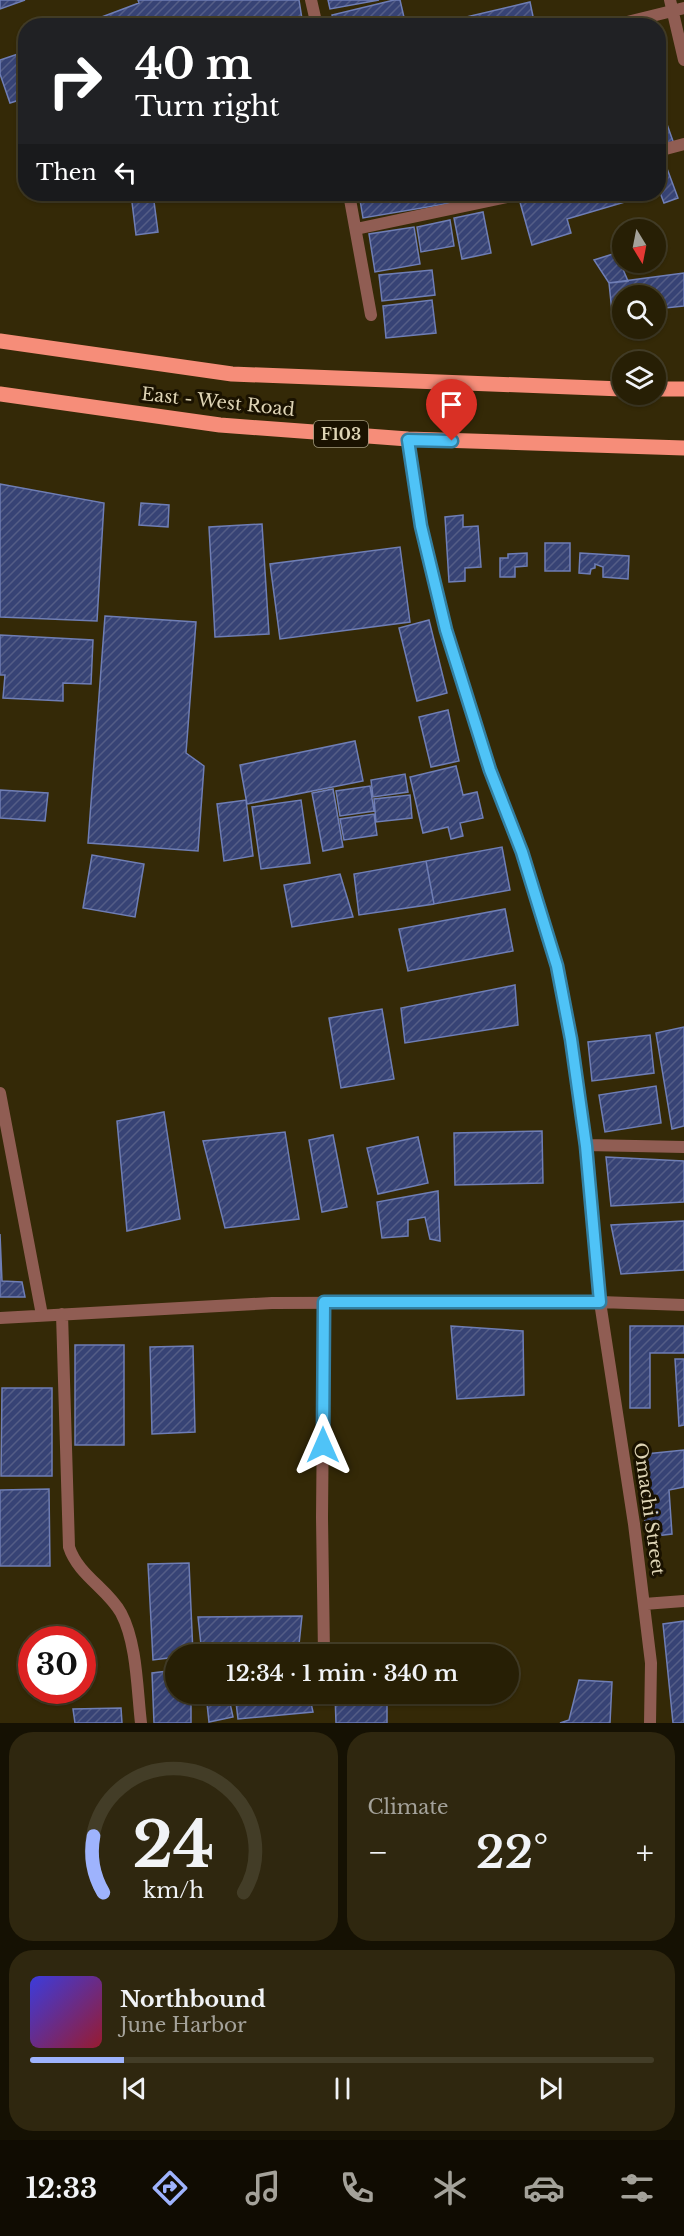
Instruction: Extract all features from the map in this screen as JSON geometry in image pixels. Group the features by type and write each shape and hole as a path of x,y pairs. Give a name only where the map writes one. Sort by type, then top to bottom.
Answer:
{"main road":[{"name":"East - West Road","path":"0,341 232,374 612,389"},
{"path":"666,389 684,389"},
{"name":"East - West Road","path":"0,394 220,425 408,440 684,448"}],"street":[{"path":"311,0 315,18"},
{"path":"637,18 675,6 684,60"},
{"path":"666,149 684,144"},
{"path":"350,201 372,315"},
{"path":"356,230 489,201"},
{"name":"Omachi Street","path":"408,440 421,526 446,630 490,770 522,852 557,966 571,1039 586,1146 600,1302 634,1524 651,1663 650,1723"},
{"path":"0,1093 42,1315"},
{"path":"586,1146 684,1147"},
{"path":"0,1317 324,1302 600,1302 684,1305"},
{"path":"324,1302 322,1517 324,1644"},
{"path":"62,1314 69,1547 72,1559 120,1611 130,1640 141,1723"},
{"path":"644,1604 684,1601"}],"building":[{"path":"0,0 25,0 0,9"},
{"path":"138,0 299,0 302,18 99,18 139,3"},
{"path":"328,0 379,0 330,9"},
{"path":"400,0 404,18 333,18 332,15"},
{"path":"530,2 533,18 462,18"},
{"path":"18,54 18,100 10,103 0,74 0,60"},
{"path":"666,122 674,144 666,146"},
{"path":"666,166 678,198 664,203 663,201 666,201"},
{"path":"132,201 154,201 158,232 136,235"},
{"path":"360,201 463,201 363,218"},
{"path":"520,201 628,201 567,219 571,233 532,245"},
{"path":"483,212 491,253 462,259 454,218"},
{"path":"450,220 454,246 421,252 417,227"},
{"path":"414,227 420,264 375,272 369,234"},
{"path":"612,254 612,273 625,273 628,281 609,283 594,260"},
{"path":"432,270 435,295 382,301 379,275"},
{"path":"684,273 684,306 666,308 666,285 612,285 612,312 609,283"},
{"path":"432,300 436,333 386,338 383,306"},
{"path":"0,484 104,503 97,621 0,617"},
{"path":"141,503 169,505 168,527 139,525"},
{"path":"463,515 463,527 478,526 481,567 465,568 465,581 449,582 445,517"},
{"path":"262,524 269,634 215,637 209,527"},
{"path":"545,543 570,543 570,571 545,571"},
{"path":"400,547 410,622 280,639 270,564"},
{"path":"527,553 527,566 515,567 515,577 500,577 500,558 508,558 508,554"},
{"path":"580,553 629,556 628,579 603,577 603,567 595,564 590,574 579,573"},
{"path":"105,616 196,622 186,753 204,766 198,851 88,843"},
{"path":"429,620 447,693 417,701 399,628"},
{"path":"0,635 93,640 91,684 63,683 63,701 3,698 5,675 0,675"},
{"path":"448,710 459,761 431,767 419,717"},
{"path":"355,741 363,781 247,804 240,765"},
{"path":"456,766 463,795 477,792 483,818 460,823 463,836 451,839 448,827 423,833 410,777"},
{"path":"405,774 408,792 373,797 371,780"},
{"path":"370,786 374,811 340,816 336,791"},
{"path":"333,789 343,847 323,851 312,793"},
{"path":"0,790 48,793 45,821 0,818"},
{"path":"410,795 412,818 376,822 374,799"},
{"path":"246,800 253,856 224,861 217,804"},
{"path":"301,800 310,863 261,869 252,807"},
{"path":"374,814 377,835 344,840 340,819"},
{"path":"502,847 510,890 434,904 426,861"},
{"path":"92,855 144,864 135,917 83,908"},
{"path":"426,861 434,904 359,915 354,874"},
{"path":"340,874 353,917 292,927 284,885"},
{"path":"505,909 513,951 408,971 399,929"},
{"path":"515,985 518,1025 405,1043 401,1008"},
{"path":"382,1009 394,1079 341,1088 329,1018"},
{"path":"684,1027 684,1126 672,1129 656,1033"},
{"path":"650,1035 654,1073 592,1081 588,1042"},
{"path":"656,1086 661,1123 605,1132 599,1095"},
{"path":"164,1112 180,1219 127,1231 117,1121"},
{"path":"542,1131 543,1183 455,1185 454,1133"},
{"path":"285,1132 299,1219 225,1228 203,1141"},
{"path":"333,1135 347,1207 322,1212 309,1140"},
{"path":"418,1137 428,1183 378,1194 367,1148"},
{"path":"606,1157 684,1161 684,1202 611,1206"},
{"path":"438,1191 440,1241 430,1239 425,1217 408,1220 408,1236 382,1238 377,1202"},
{"path":"684,1221 684,1270 621,1274 611,1225"},
{"path":"0,1234 2,1281 22,1282 25,1297 0,1297"},
{"path":"451,1326 523,1331 524,1395 457,1399"},
{"path":"630,1326 684,1326 684,1353 650,1353 650,1408 630,1408"},
{"path":"75,1345 124,1345 124,1445 75,1445"},
{"path":"193,1346 195,1432 152,1434 150,1347"},
{"path":"675,1359 684,1359 684,1425 679,1426"},
{"path":"2,1388 52,1388 52,1476 1,1476"},
{"path":"684,1450 684,1487 669,1490 672,1534 647,1537 636,1455"},
{"path":"49,1489 50,1566 0,1566 0,1490"},
{"path":"189,1563 193,1644 165,1644 165,1658 153,1660 148,1564"},
{"path":"302,1616 299,1644 201,1644 198,1617"},
{"path":"684,1621 684,1723 673,1723 663,1624"},
{"path":"165,1671 165,1704 191,1704 191,1723 154,1723 152,1673"},
{"path":"579,1680 612,1682 610,1723 560,1723 569,1720"},
{"path":"207,1704 230,1704 233,1717 209,1722"},
{"path":"236,1704 311,1704 313,1712 238,1719"},
{"path":"335,1704 387,1704 387,1723 336,1723"},
{"path":"121,1708 122,1723 75,1723 73,1709"}],"route":[{"path":"323,1445 324,1302 600,1302 586,1146 571,1039 557,966 522,852 490,770 446,630 421,526 408,440 452,441"}]}
